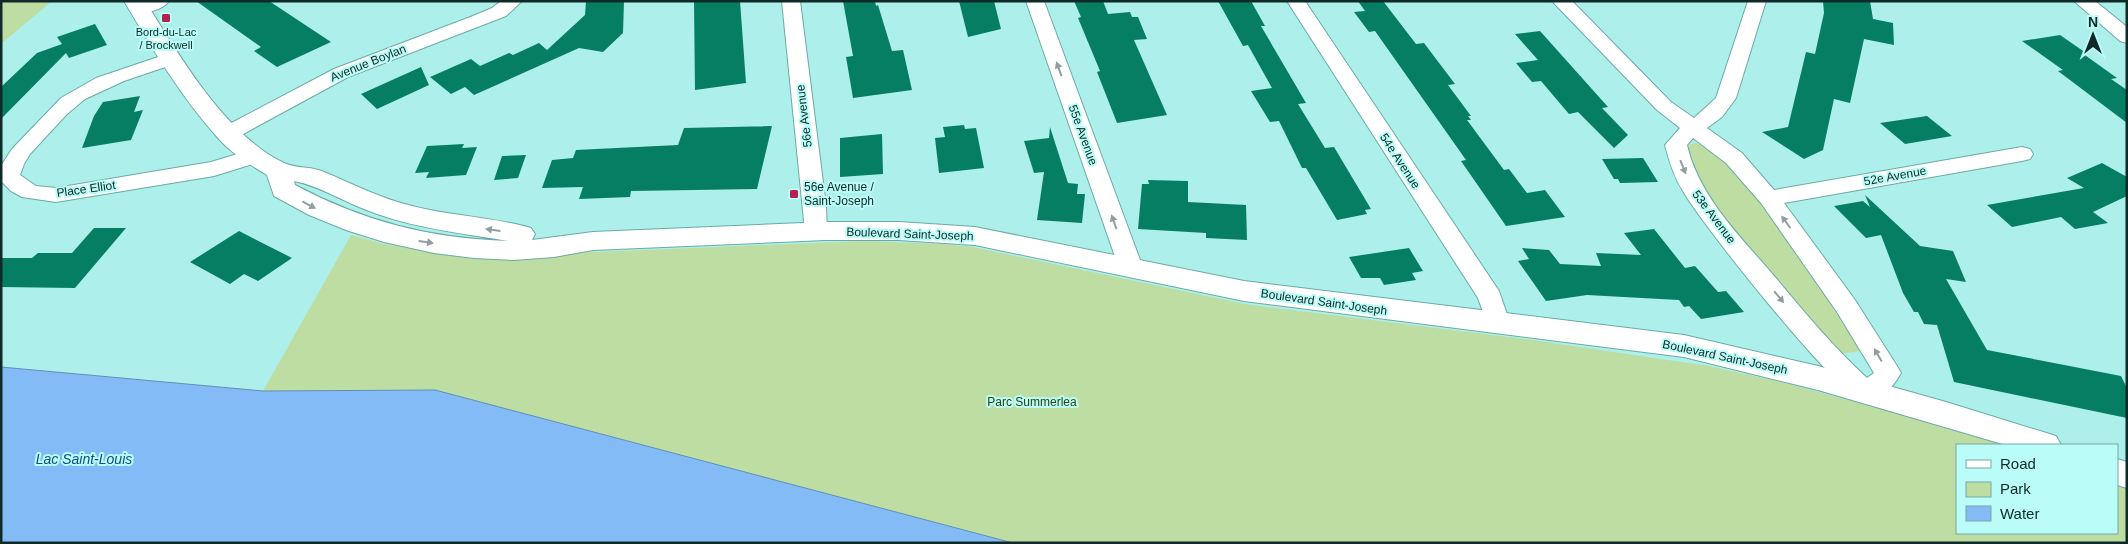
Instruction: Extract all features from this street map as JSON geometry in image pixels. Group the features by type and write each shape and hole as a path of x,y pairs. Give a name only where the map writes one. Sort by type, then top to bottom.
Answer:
{"street":[{"path":"160,1 136,5 170,59 226,134 254,156"},
{"name":"Avenue Boylan","path":"226,134 341,73 480,20 499,12 513,1"},
{"name":"56e Avenue","path":"791,1 815,206 816,231"},
{"name":"55e Avenue","path":"1034,1 1130,268"},
{"name":"54e Avenue","path":"1296,1 1490,297 1498,323"},
{"path":"1561,1 1664,106 1734,158 1769,198 1846,306 1888,373 1866,392"},
{"path":"1694,128 1719,111 1726,98 1758,1"},
{"path":"2083,1 2127,38"},
{"name":"Place Elliot","path":"170,59 102,84 68,102 18,154 11,166 9,176 15,185 30,193 56,195 214,169 254,156"},
{"name":"53e Avenue","path":"1694,128 1682,135 1676,145 1680,162 1693,190 1723,231 1828,357 1866,392"},
{"name":"52e Avenue","path":"1769,198 2022,154"},
{"name":"Boulevard Saint-Joseph","path":"254,156 279,171 283,190 312,207 372,216 391,236 420,242 493,249 560,249 593,241 816,231 899,231 975,236 1262,294 1684,346 1775,367 2042,444"}],"green space":[{"path":"1,1 52,1 1,44"},
{"path":"1696,143 1716,155 1738,176 1762,204 1808,269 1861,351 1840,354 1798,308 1701,190 1687,148 1690,144"},
{"name":"Parc Summerlea","path":"351,235 384,244 418,250 521,255 864,241 944,244 973,247 1245,304 1532,340 1709,366 1781,382 1902,414 2001,444 1956,444 1956,534 2118,534 2118,485 2127,489 2127,543 1013,543 435,390 263,391"}],"water":[{"name":"Lac Saint-Louis","path":"1,367 263,391 435,390 1013,543 1,543"}],"building":[{"path":"196,1 269,1 331,42 277,67 254,51 261,47"},
{"path":"586,1 624,1 623,33 603,52 579,48 474,95 465,87 451,94 430,77 471,59 480,66 509,53 513,55 539,43 547,50 585,15"},
{"path":"694,1 740,1 746,83 695,90"},
{"path":"843,1 875,1 876,6 878,5 892,51 903,50 912,90 853,98 846,57 853,56"},
{"path":"959,1 994,1 1001,29 968,37"},
{"path":"1074,1 1103,1 1108,14 1130,12 1132,17 1138,17 1147,39 1134,40 1167,115 1117,123 1097,72 1100,71 1078,18 1081,17"},
{"path":"1218,1 1251,1 1265,26 1261,26 1306,103 1298,104 1325,148 1334,147 1371,209 1365,210 1367,214 1337,220 1306,168 1302,168 1279,121 1270,122 1251,91 1272,88 1248,45 1243,46"},
{"path":"1358,1 1383,1 1416,44 1424,43 1455,84 1448,85 1471,116 1468,116 1471,120 1467,120 1504,170 1509,169 1527,193 1545,190 1565,217 1506,226 1461,161 1466,160 1375,31 1369,32 1354,12 1365,11"},
{"path":"1823,1 1870,1 1873,19 1893,23 1894,45 1864,39 1850,103 1834,99 1823,150 1804,159 1762,132 1788,127 1806,52 1815,54 1824,13"},
{"path":"95,24 107,45 69,58 66,53 1,119 1,87 37,53 62,44 57,37"},
{"path":"1540,31 1608,107 1602,108 1628,135 1614,148 1578,112 1569,114 1541,81 1532,82 1516,63 1538,60 1515,34"},
{"path":"2060,35 2117,78 2111,79 2127,90 2127,123 2058,71 2063,70 2022,41"},
{"path":"421,67 429,85 377,109 361,94"},
{"path":"140,96 134,112 143,110 131,140 82,148 94,116 103,102"},
{"path":"1927,116 1952,136 1905,144 1880,123"},
{"path":"964,125 965,129 976,128 984,168 939,173 935,138 945,137 943,127"},
{"path":"772,126 757,189 631,191 630,197 579,199 583,187 542,188 552,160 573,158 576,150 678,145 684,128"},
{"path":"1050,127 1068,183 1078,184 1077,194 1085,194 1082,223 1037,220 1044,172 1034,173 1024,141 1049,138"},
{"path":"882,134 883,174 840,177 840,138"},
{"path":"464,144 462,148 477,147 466,175 426,178 429,172 415,173 427,146"},
{"path":"526,155 518,178 494,180 502,156"},
{"path":"1643,158 1658,182 1620,183 1618,179 1614,179 1602,159"},
{"path":"2102,163 2127,177 2127,196 2093,212 2108,223 2075,229 2061,217 2012,227 1987,205 2084,188 2067,178"},
{"path":"1148,180 1188,181 1188,202 1246,205 1247,240 1206,238 1206,233 1138,229 1142,184 1149,184"},
{"path":"1865,195 1920,246 1953,251 1966,282 1946,279 1987,350 2121,376 2127,388 2127,418 1954,382 1937,325 1924,324 1918,312 1914,312 1903,293 1881,235 1866,238 1834,206 1863,201 1870,207"},
{"path":"94,228 126,228 75,288 1,287 1,258 32,258 38,253 72,253"},
{"path":"1654,229 1685,268 1695,266 1718,292 1726,291 1744,312 1701,319 1689,306 1684,307 1679,300 1587,295 1546,301 1518,261 1529,259 1522,248 1549,250 1560,264 1601,266 1596,253 1641,255 1624,233"},
{"path":"239,231 292,258 258,281 244,274 230,284 190,262"},
{"path":"1409,248 1423,271 1412,273 1416,280 1384,285 1380,278 1361,278 1349,257"}],"place":[{"name":"Bord-du-Lac / Brockwell","path":"166,18"},
{"name":"56e Avenue / Saint-Joseph","path":"794,194"}]}
